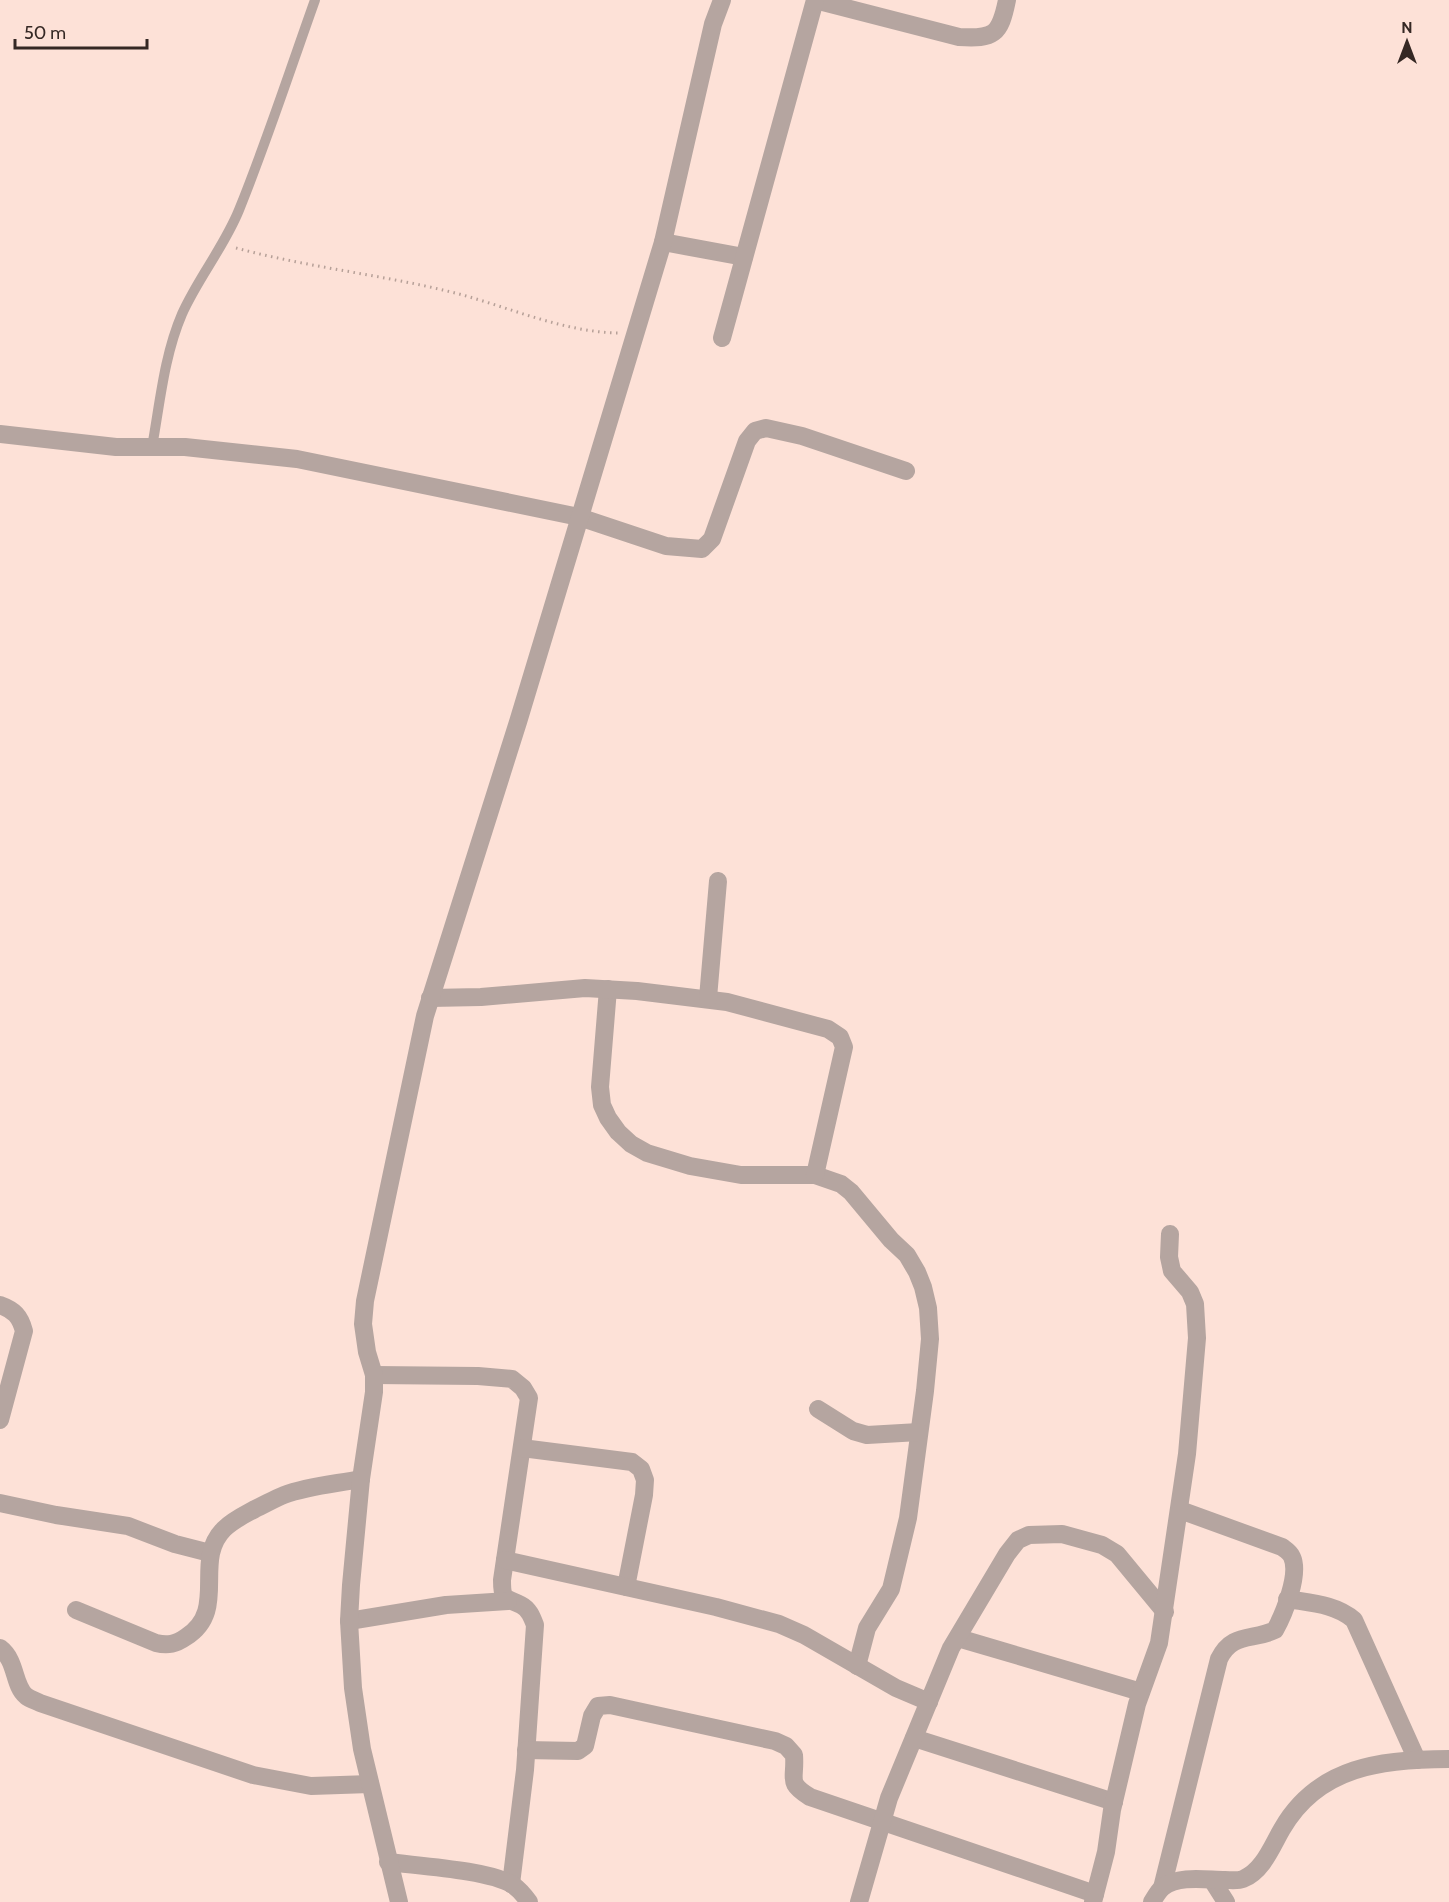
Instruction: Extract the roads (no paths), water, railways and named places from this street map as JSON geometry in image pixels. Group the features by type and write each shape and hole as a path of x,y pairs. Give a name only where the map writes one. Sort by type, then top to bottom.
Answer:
{"street":[{"path":"399,1902 357,1721 349,1621 361,1479 374,1392 374,1375 367,1352 363,1324 364,1301 430,998 518,722 663,242 713,24 722,0"},
{"path":"722,338 815,0 959,37 974,38 988,37 998,28 1006,0"},
{"path":"663,242 744,257"},
{"path":"0,434 116,447 195,448 297,459 579,518 666,546 702,549 712,539 747,441 755,431 766,428 802,436 906,471"},
{"path":"708,998 718,881"},
{"path":"430,998 481,997 585,988 608,989 708,998 754,1008 828,1029 840,1037 844,1047 815,1175"},
{"path":"608,989 600,1087 602,1105 618,1132 631,1144 666,1160 729,1173 815,1175 841,1184 851,1192 891,1240 907,1255 917,1272 928,1308 930,1339 908,1518 891,1589 883,1605 874,1613 867,1628 856,1666"},
{"path":"526,1750 578,1751 585,1746 592,1716 598,1706 610,1706 775,1741 786,1746 794,1755 793,1781 796,1789 810,1797 883,1821 1094,1898 1106,1852 1129,1733 1159,1643 1187,1454 1197,1320 1196,1304 1190,1292 1173,1271 1169,1257 1170,1234"},
{"path":"0,1305 10,1309 21,1318 24,1330 0,1420"},
{"path":"374,1375 478,1376 512,1379 523,1388 529,1398 505,1560 502,1594 508,1601"},
{"path":"818,1409 842,1426 867,1435 919,1432"},
{"path":"522,1448 632,1462 640,1469 645,1480 644,1496 626,1587"},
{"path":"76,1610 156,1643 167,1645 179,1641 198,1628 205,1617 210,1590 210,1553 224,1529 239,1517 283,1496 361,1479"},
{"path":"0,1503 56,1515 128,1526 175,1544 210,1553"},
{"path":"1157,1895 1219,1659 1231,1642 1245,1637 1265,1635 1275,1630 1287,1599 1295,1564 1291,1553 1266,1540 1180,1509"},
{"path":"860,1902 889,1798 929,1702 958,1638 1007,1554 1018,1540 1029,1535 1062,1534 1102,1545 1117,1554 1165,1612"},
{"path":"505,1560 734,1611 780,1624 804,1635 896,1688 929,1702"},
{"path":"1287,1599 1334,1607 1345,1612 1354,1620 1417,1760"},
{"path":"349,1621 446,1605 508,1601 522,1605 531,1613 535,1625 526,1750 511,1884"},
{"path":"958,1638 1141,1692"},
{"path":"0,1647 7,1653 15,1670 18,1685 26,1696 40,1702 254,1775 311,1786 370,1784"},
{"path":"914,1738 1114,1802"},
{"path":"1157,1895 1176,1881 1241,1880 1253,1873 1263,1861 1286,1821 1314,1790 1349,1771 1371,1765 1449,1759"},
{"path":"388,1862 483,1875 511,1884 523,1892 529,1902"},
{"path":"1212,1880 1226,1902"}],"lane":[{"path":"152,447 169,353 175,334 193,293 238,213 315,0"}]}
